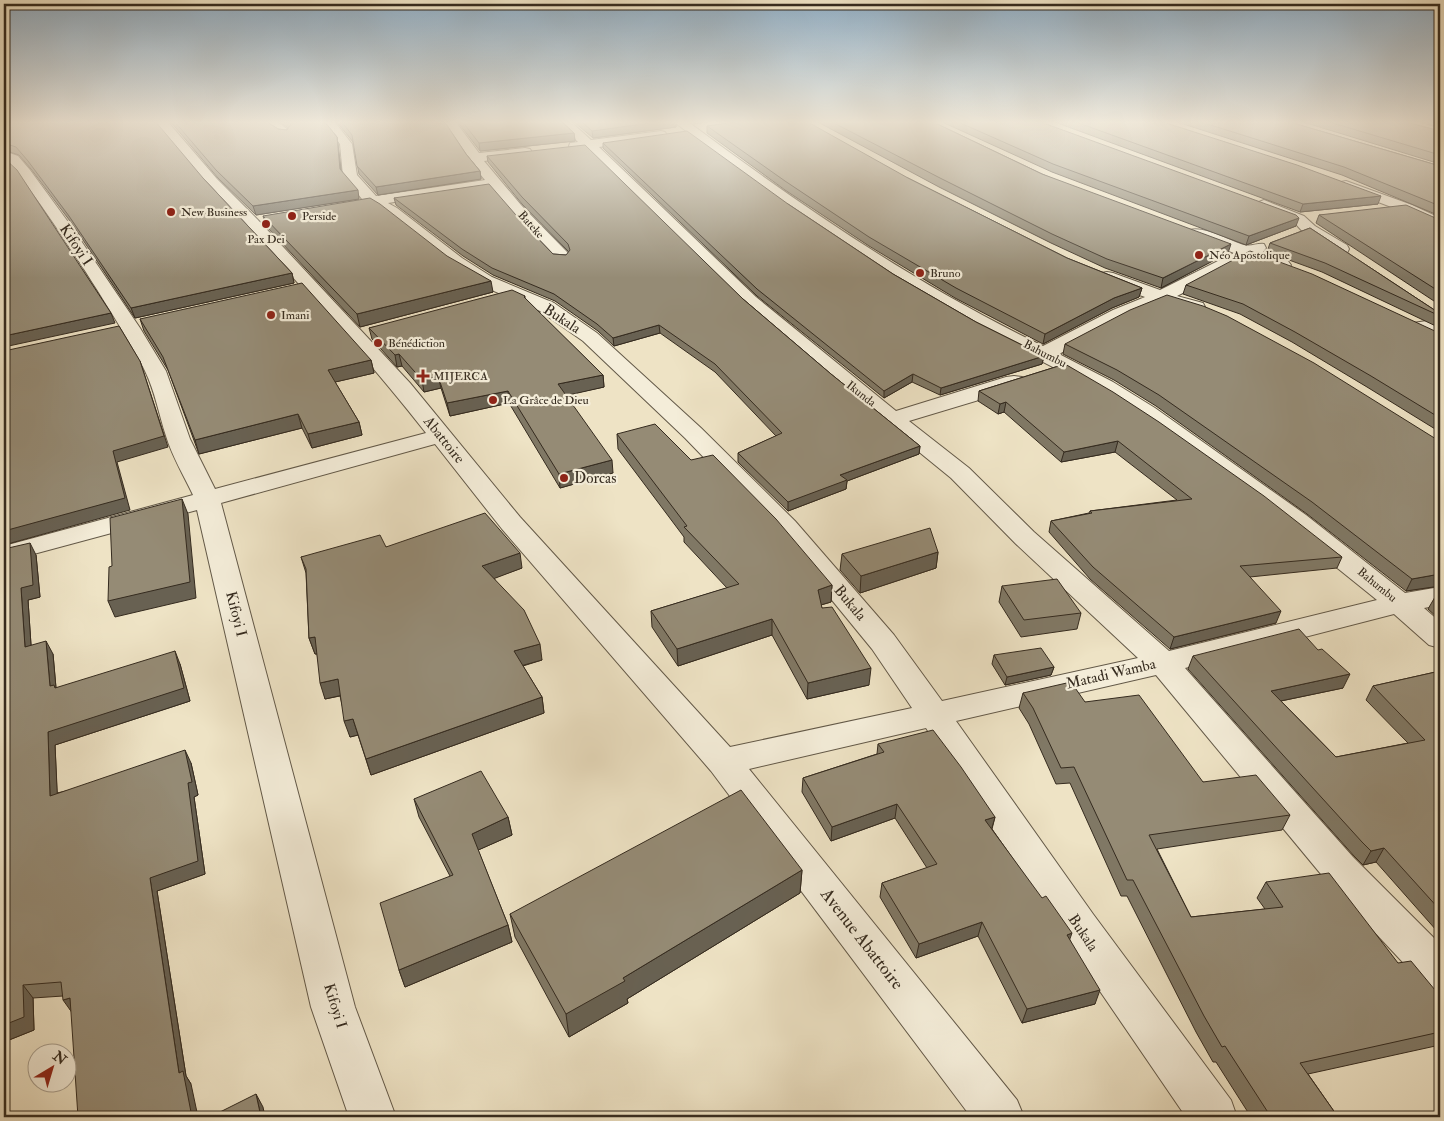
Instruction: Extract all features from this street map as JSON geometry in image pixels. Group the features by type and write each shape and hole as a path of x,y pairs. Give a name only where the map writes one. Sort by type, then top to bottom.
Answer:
{"street":[{"name":"Kifoyi I","path":"25,173 65,229 156,371 178,439 207,499 333,1007 372,1117"},
{"name":"Abattoire","path":"205,173 212,182 260,221 299,289 363,333 402,388 518,530 723,762"},
{"path":"349,173 362,203 494,183"},
{"name":"Bateke","path":"486,173 531,228 561,256"},
{"name":"Ikunda","path":"619,173 750,300 839,377 960,473 1025,538 1163,662 1339,868 1440,972"},
{"name":"Bahumbu","path":"757,173 870,255 1040,367 1065,365 1128,399 1239,478 1401,603 1440,638"},
{"path":"1330,179 1407,208 1440,224"},
{"path":"1253,201 1308,222 1351,256"},
{"name":"Bukala","path":"362,203 392,211 464,267 486,281 547,307 590,337 693,432 786,527 883,642 1017,834 1079,928 1214,1117"},
{"path":"1369,212 1432,205"},
{"path":"1292,236 1308,222"},
{"path":"1182,228 1300,272"},
{"path":"893,419 1040,367 1120,314 1161,297 1247,252 1274,242"},
{"path":"1094,272 1161,297 1216,313"},
{"path":"484,302 517,293"},
{"path":"1438,317 1412,323 1440,337"},
{"path":"4,554 440,436"},
{"name":"Matadi Wamba","path":"723,762 1163,662 1401,603 1440,596"},
{"name":"Avenue Abattoire","path":"723,762 1000,1117"}],"building":[{"path":"4,173 19,173 111,313 4,336"},
{"path":"37,173 199,173 292,273 131,308 69,216"},
{"path":"219,173 344,173 358,190 253,206"},
{"path":"364,173 465,173 376,187"},
{"path":"502,173 614,173 743,299 920,446 840,475 847,480 788,502 738,453 782,433 715,364 659,325 613,338 597,324 554,294 492,268 462,249 394,198 489,184 553,254 566,255 570,250 568,244"},
{"path":"635,173 746,173 893,274 976,322 1044,356 941,388 913,374 884,391 757,289"},
{"path":"774,173 900,173 1067,258 1142,288 1114,298 1045,334 956,288 869,237"},
{"path":"931,173 1041,173 1231,244 1163,278 1107,259 1052,234"},
{"path":"1078,173 1182,173 1296,215 1299,218 1249,236"},
{"path":"1218,173 1320,173 1381,196 1303,204"},
{"path":"1360,173 1440,173 1440,206"},
{"path":"370,198 447,256 491,281 357,314 263,216"},
{"path":"1406,205 1440,220 1440,292 1319,215"},
{"path":"1310,228 1436,311 1440,311 1440,316 1325,263 1270,243"},
{"path":"1250,251 1312,274 1440,333 1440,418 1295,332 1243,304 1186,285"},
{"path":"302,283 371,360 328,370 359,422 308,434 298,414 195,440 163,357 140,319"},
{"path":"512,290 525,296 603,375 558,384 612,460 559,474 508,391 447,403 438,376 422,380 399,354 395,355 369,328"},
{"path":"1167,295 1203,306 1227,316 1314,363 1440,440 1440,574 1412,579 1312,502 1159,395 1117,370 1065,344 1130,310"},
{"path":"119,326 140,361 164,436 113,451 125,498 4,531 4,351"},
{"path":"1065,364 1159,422 1264,496 1342,557 1240,566 1281,611 1174,637 1093,567 1051,521 1092,513 1090,511 1192,499 1118,441 1064,452 1006,402 1000,404 979,391"},
{"path":"655,424 691,460 713,455 776,519 832,585 818,590 822,608 832,607 871,668 808,683 772,619 677,649 651,611 739,584 684,527 687,526 617,434"},
{"path":"182,499 190,582 108,601 109,567 112,566 110,518"},
{"path":"485,513 520,553 482,566 524,610 540,644 514,651 542,697 366,759 353,719 344,721 338,679 320,683 315,637 309,638 306,569 301,557 380,535 386,547"},
{"path":"930,528 938,552 861,576 842,554"},
{"path":"30,543 33,585 21,588 25,647 46,641 50,686 54,685 55,688 175,651 184,688 48,732 50,796 185,750 192,782 188,783 198,861 150,878 179,1073 183,1071 192,1117 78,1117 76,1094 78,1094 78,1044 73,1044 70,998 63,1000 61,982 23,985 24,1017 4,1025 4,549"},
{"path":"1057,579 1081,613 1024,620 1002,586"},
{"path":"1299,629 1318,650 1322,649 1350,674 1271,691 1336,757 1425,740 1373,686 1440,671 1440,910 1384,848 1371,851 1362,842 1193,656"},
{"path":"1041,648 1054,667 1007,677 994,655"},
{"path":"1071,682 1085,702 1139,695 1203,782 1256,775 1290,815 1149,835 1191,917 1283,907 1266,882 1329,873 1398,963 1411,961 1440,996 1440,1032 1300,1063 1338,1117 1271,1117 1225,1046 1222,1047 1133,880 1127,880 1074,767 1061,768 1033,708 1023,693"},
{"path":"933,730 995,817 985,820 1042,898 1046,896 1072,933 1067,935 1100,990 1027,1009 982,922 919,944 882,883 937,864 897,804 832,827 803,778 884,752 878,744"},
{"path":"481,771 508,817 472,834 508,925 399,970 380,903 453,875 414,799"},
{"path":"741,790 802,870 623,978 625,981 566,1014 510,914"},
{"path":"256,1094 261,1117 210,1117"}],"place":[{"name":"New Business","path":"171,212"},
{"name":"Perside","path":"292,216"},
{"name":"Pax Dei","path":"266,224"},
{"name":"Néo Apostolique","path":"1199,255"},
{"name":"Bruno","path":"920,273"},
{"name":"Imani","path":"271,315"},
{"name":"Bénédiction","path":"378,343"},
{"name":"MIJERCA","path":"423,376"},
{"name":"La Grâce de Dieu","path":"493,400"},
{"name":"Dorcas","path":"564,478"}]}
